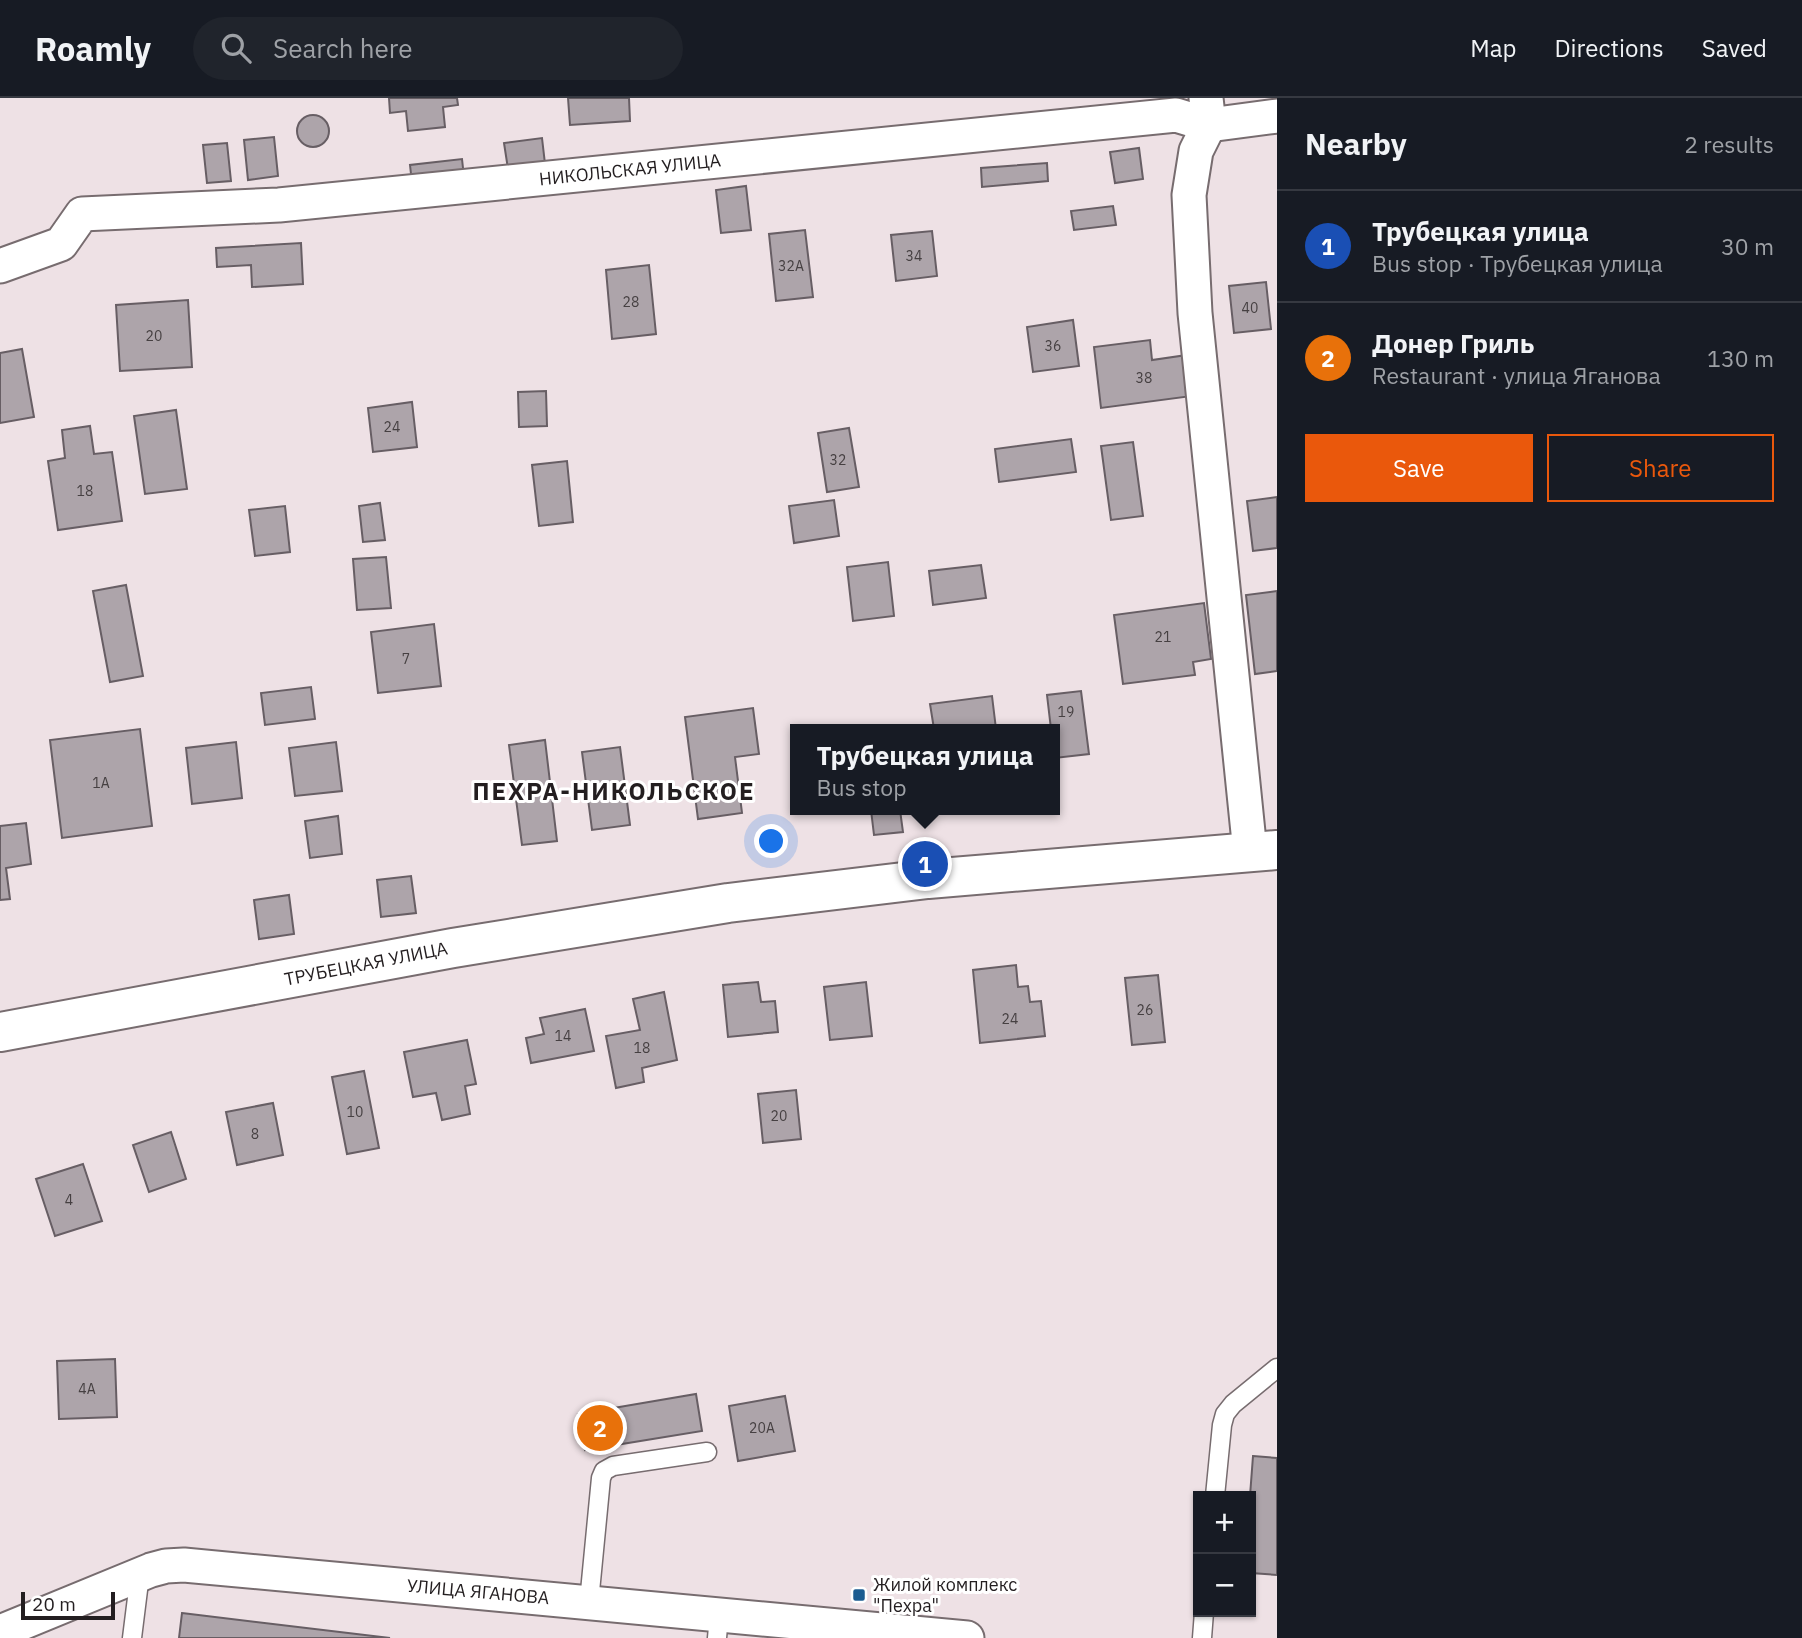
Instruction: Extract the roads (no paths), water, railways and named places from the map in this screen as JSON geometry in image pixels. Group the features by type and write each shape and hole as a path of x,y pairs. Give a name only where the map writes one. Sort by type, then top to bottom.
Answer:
{"main road":[{"name":"ТРУБЕЦКАЯ УЛИЦА","path":"0,1032 453,948 729,902 928,880 1263,851"}],"street":[{"name":"НИКОЛЬСКАЯ УЛИЦА","path":"0,266 61,244 82,214 279,205 1208,111 1277,116"},
{"path":"1208,111 1196,151 1189,195 1195,313 1263,851"},
{"name":"УЛИЦА ЯГАНОВА","path":"0,1632 140,1574 166,1566 184,1565 589,1602 718,1626 967,1638"}],"lane":[{"path":"1215,1491 1225,1414 1233,1404 1277,1368"},
{"path":"589,1602 601,1478 604,1471 613,1466 707,1452"},
{"path":"132,1638 140,1574"},
{"path":"1202,1638 1204,1617"}],"place":[{"name":"Трубецкая улица","path":"925,864"},
{"name":"Донер Гриль","path":"600,1428"},
{"name":"Жилой комплекс \"Пехра\"","path":"859,1595"}],"district":[{"name":"ПЕХРА-НИКОЛЬСКОЕ","path":"614,792"}]}
